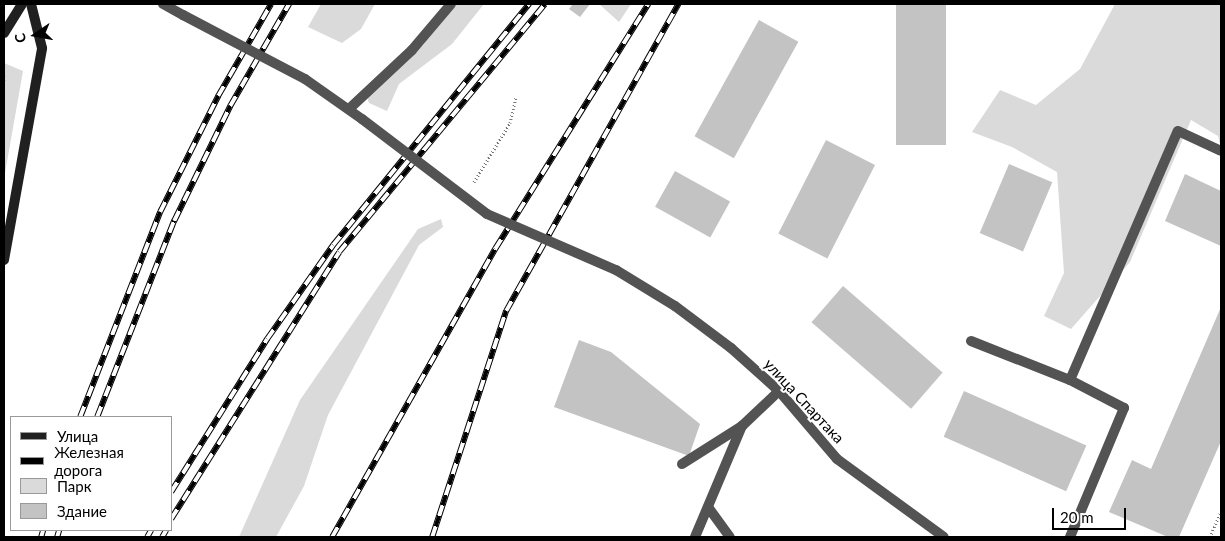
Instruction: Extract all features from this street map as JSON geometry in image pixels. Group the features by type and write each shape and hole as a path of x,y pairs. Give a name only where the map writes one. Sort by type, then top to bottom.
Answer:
{"street":[{"path":"4,34 22,4"},
{"path":"4,260 42,48 32,4"},
{"name":"улица Спартака","path":"164,4 305,79 349,109 487,214 616,270 675,306 779,391 837,459 944,537"},
{"path":"349,109 412,50 451,4"},
{"path":"1070,380 1178,132 1221,151"},
{"path":"971,341 1070,380 1124,408 1070,537"},
{"path":"682,464 742,426 779,391"},
{"path":"695,537 742,426"},
{"path":"708,507 730,537"}],"path":[{"path":"472,184 510,123 516,97"},
{"path":"1210,537 1221,510"}],"green space":[{"path":"321,4 375,4 361,29 342,43 308,27"},
{"path":"446,4 484,4 452,44 399,84 387,111 369,103 366,94 424,44"},
{"path":"599,4 631,4 619,22"},
{"path":"1115,4 1221,4 1221,148 1218,136 1191,120 1130,262 1071,329 1044,316 1064,273 1057,172 1012,147 972,132 1000,90 1036,105 1080,69"},
{"path":"4,63 23,71 4,179"},
{"path":"441,219 443,227 419,245 328,415 304,486 276,537 239,537 300,400 418,229"}],"building":[{"path":"573,4 590,4 580,17 569,9"},
{"path":"896,4 946,4 946,145 896,145"},
{"path":"759,20 798,42 734,158 695,136"},
{"path":"826,140 875,165 827,259 778,234"},
{"path":"1009,164 1052,182 1023,251 980,233"},
{"path":"675,171 730,202 710,237 655,207"},
{"path":"1185,174 1221,191 1221,246 1165,221"},
{"path":"843,286 943,373 911,409 812,322"},
{"path":"1221,307 1221,441 1179,537 1168,537 1109,512 1132,460 1151,469"},
{"path":"579,340 611,352 700,424 689,456 554,407"},
{"path":"964,391 1086,446 1066,491 944,437"}],"railway":[{"path":"80,416 160,212 218,96 271,4"},
{"path":"97,416 174,221 230,106 289,4"},
{"path":"172,490 267,339 333,245 529,4"},
{"path":"172,517 339,252 545,4"},
{"path":"332,537 495,249 648,4"},
{"path":"432,537 506,311 678,4"},
{"path":"41,537 43,531"},
{"path":"57,537 59,531"},
{"path":"147,537 150,531"},
{"path":"162,537 165,531"}]}
